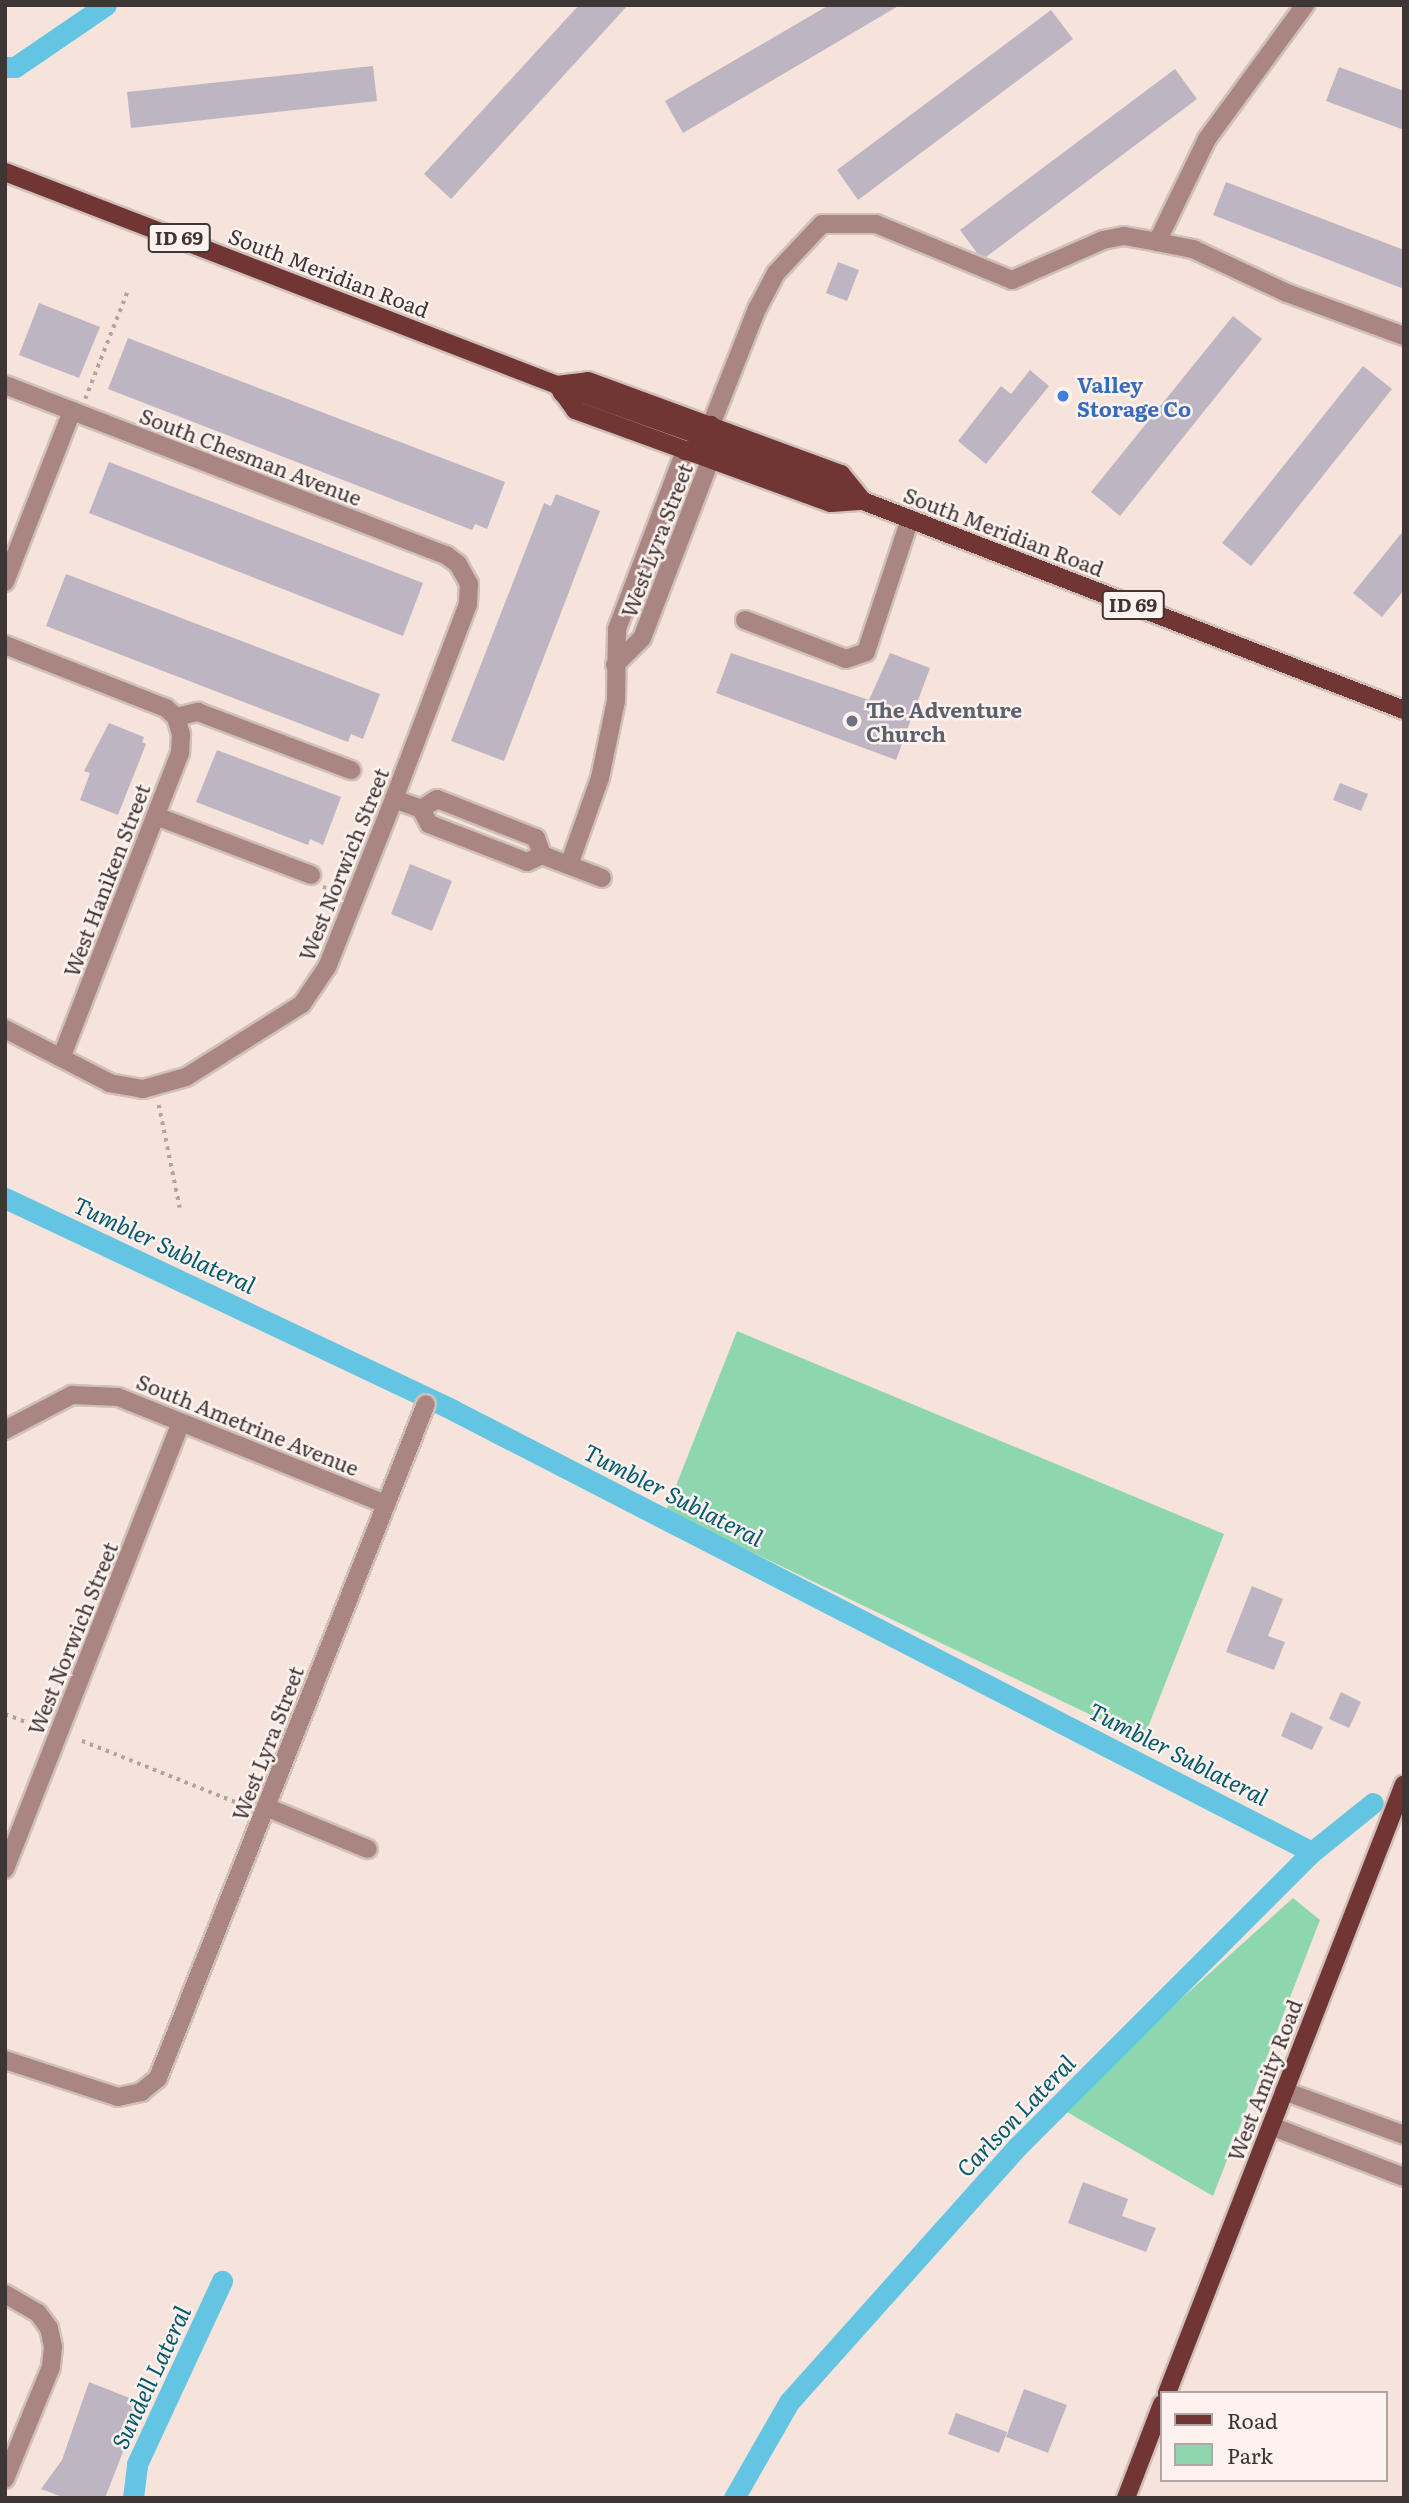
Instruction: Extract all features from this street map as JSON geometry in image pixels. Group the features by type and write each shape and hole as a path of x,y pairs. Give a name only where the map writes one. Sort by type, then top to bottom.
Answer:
{"main road":[{"name":"South Meridian Road","path":"5,172 560,389 575,410 831,503 859,495"},
{"name":"South Meridian Road","path":"560,389 588,381 841,474 859,495 910,519 1404,710"},
{"path":"685,451 715,446 826,487 859,495"},
{"name":"West Amity Road","path":"1168,2391 1404,1784"},
{"path":"1126,2498 1160,2409"}],"street":[{"path":"1157,242 1207,139 1305,5"},
{"path":"711,425 757,309 776,273 822,223 876,224 1012,280 1103,240 1124,236 1157,242 1193,249 1287,293 1404,336"},
{"name":"South Chesman Avenue","path":"5,385 78,408 446,555 458,564 468,583"},
{"path":"5,582 78,408"},
{"name":"West Lyra Street","path":"569,865 600,778 616,701 617,629 685,451"},
{"name":"West Lyra Street","path":"615,665 642,638 710,460"},
{"path":"746,620 846,659 866,652 910,519"},
{"name":"West Norwich Street","path":"61,1058 124,1087 164,1086 186,1077 291,1013 313,993 394,799 468,604 468,583"},
{"path":"5,645 166,708 176,717 198,712 351,770"},
{"name":"West Haniken Street","path":"61,1058 180,753 181,735 176,717"},
{"path":"394,799 421,809 429,824 527,862 542,855 602,878"},
{"path":"421,809 437,799 536,838 542,855"},
{"path":"156,816 311,875"},
{"path":"5,1029 61,1058"},
{"name":"South Ametrine Avenue","path":"5,1430 51,1404 92,1393 118,1397 386,1504"},
{"name":"West Lyra Street","path":"5,2060 97,2094 118,2098 141,2092 168,2062 426,1404"},
{"name":"West Norwich Street","path":"5,1869 181,1423"},
{"path":"266,1807 368,1849"},
{"path":"1284,2091 1404,2135"},
{"path":"1271,2126 1404,2177"},
{"path":"5,2294 38,2312 49,2328 51,2367 5,2479"}],"path":[{"path":"78,408 128,290"},
{"path":"159,1105 180,1208"},
{"path":"5,1714 36,1726"},
{"path":"82,1741 240,1804"}],"green space":[{"path":"737,1331 1224,1534 1143,1740 666,1511"},
{"path":"1293,1898 1320,1920 1213,2196 1060,2108"}],"building":[{"path":"579,5 628,5 451,199 424,174"},
{"path":"829,5 900,5 683,133 665,101"},
{"path":"1051,10 1073,39 858,200 837,170"},
{"path":"373,66 377,101 131,128 127,92"},
{"path":"1339,67 1404,91 1404,130 1326,101"},
{"path":"1175,69 1197,99 986,257 977,253 960,230"},
{"path":"1226,182 1404,250 1404,289 1213,215"},
{"path":"838,262 859,270 847,301 826,293"},
{"path":"39,303 100,327 79,378 19,355"},
{"path":"1233,316 1262,339 1120,516 1091,492"},
{"path":"128,338 505,482 487,529 475,524 472,530 108,389"},
{"path":"1363,366 1392,389 1251,566 1222,543"},
{"path":"1030,370 1049,386 986,464 958,441 1001,386 1011,394"},
{"path":"109,462 423,583 403,636 89,513"},
{"path":"556,494 600,511 504,761 451,741 544,503 551,506"},
{"path":"1404,530 1404,590 1382,617 1353,593"},
{"path":"66,574 380,694 363,739 351,734 348,742 46,626"},
{"path":"731,653 869,700 890,653 930,668 896,760 716,693"},
{"path":"109,723 144,737 142,742 146,744 118,815 80,800 90,773 84,771"},
{"path":"217,750 341,797 323,845 310,839 308,845 196,802"},
{"path":"1340,783 1368,794 1361,811 1333,800"},
{"path":"410,864 452,881 432,931 391,914"},
{"path":"1252,1586 1283,1599 1268,1636 1285,1642 1274,1670 1226,1652"},
{"path":"1341,1692 1361,1702 1349,1728 1329,1719"},
{"path":"1291,1712 1323,1727 1312,1750 1281,1736"},
{"path":"1083,2182 1128,2199 1122,2216 1156,2228 1146,2252 1068,2223"},
{"path":"89,2382 142,2403 105,2498 65,2498 41,2489 62,2460"},
{"path":"1024,2389 1067,2405 1048,2453 1006,2437"},
{"path":"956,2413 1007,2432 999,2453 948,2434"}],"waterway":[{"path":"5,67 15,67 106,5"},
{"name":"Tumbler Sublateral","path":"5,1198 453,1410 1312,1852"},
{"name":"Carlson Lateral","path":"734,2498 789,2402 1017,2147 1312,1852 1373,1803"},
{"name":"Sundell Lateral","path":"133,2498 137,2464 222,2281"}],"place":[{"name":"Valley Storage Co","path":"1063,396"},
{"name":"The Adventure Church","path":"852,721"}]}
